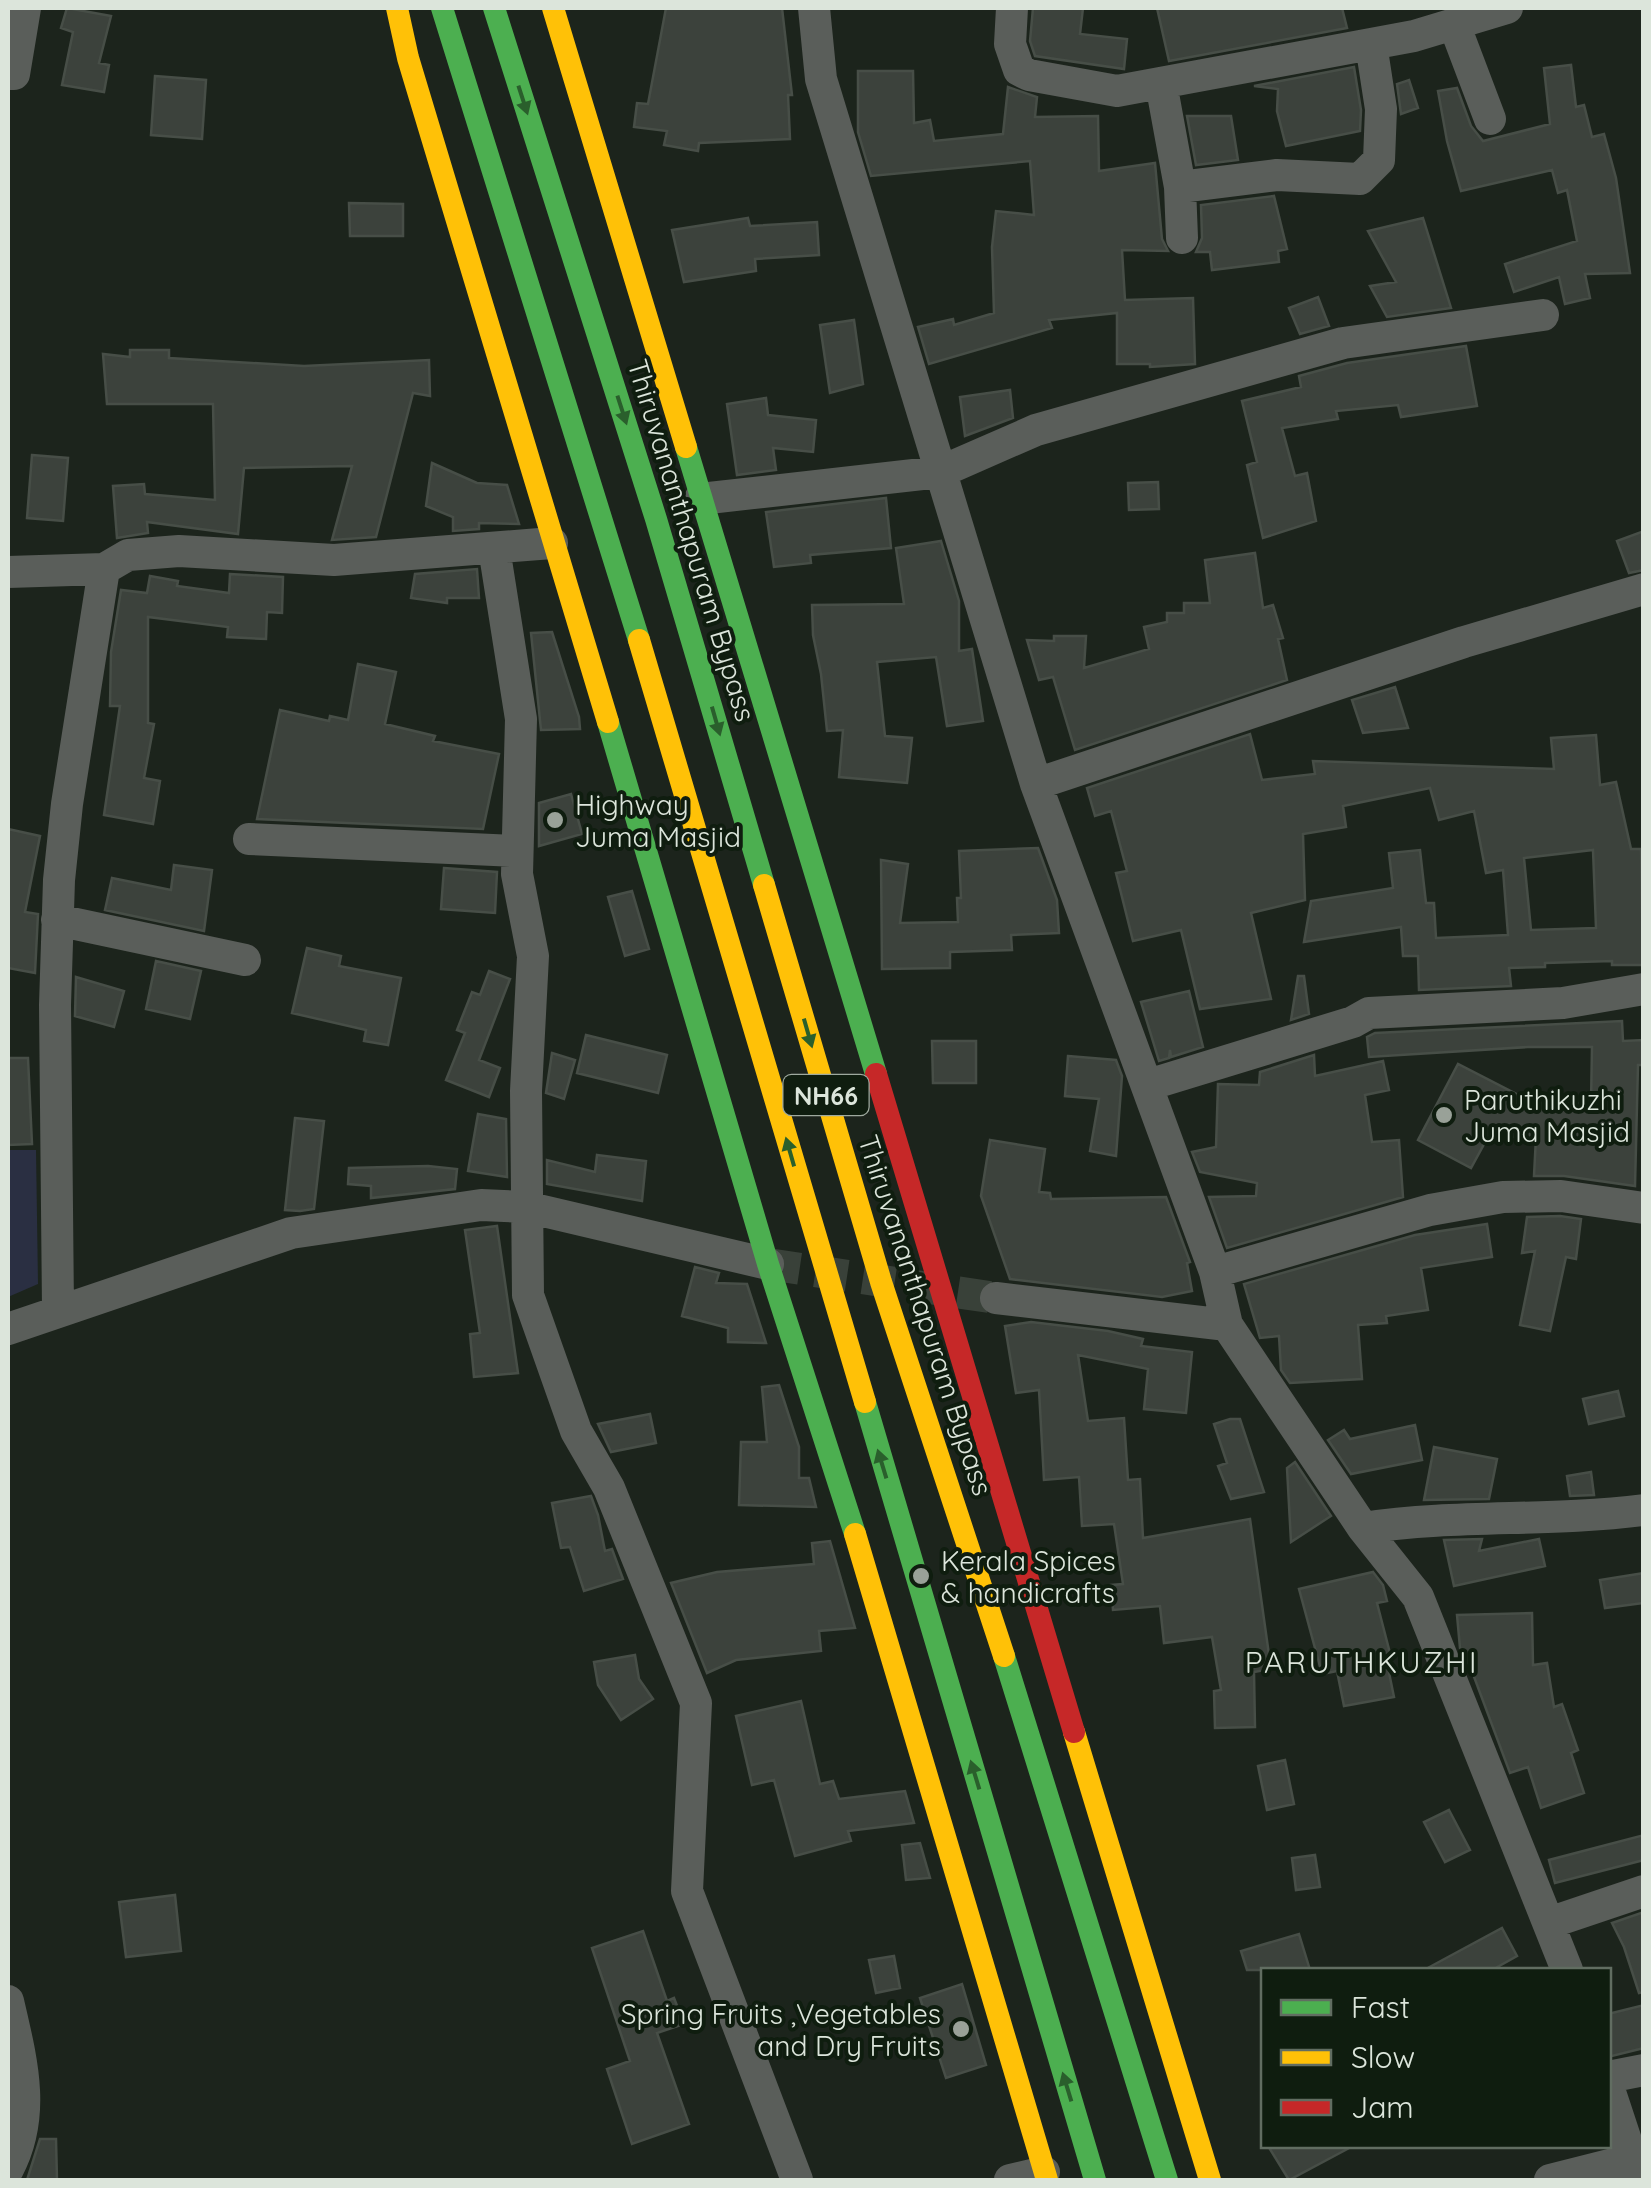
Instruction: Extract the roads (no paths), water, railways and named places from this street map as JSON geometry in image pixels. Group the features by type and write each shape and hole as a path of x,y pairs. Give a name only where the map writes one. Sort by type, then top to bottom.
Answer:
{"main road":[{"path":"397,8 408,58 552,543 634,802 768,1264 868,1578 1046,2176"},
{"name":"NH66","path":"442,8 606,528 1095,2180"},
{"name":"Thiruvananthapuram Bypass","path":"494,8 656,519 881,1282 988,1602 1167,2180"},
{"name":"Thiruvananthapuram Bypass","path":"552,8 1210,2180"}],"street":[{"path":"8,74 14,74 18,62 24,8"},
{"path":"814,8 820,79 1036,784 1215,1272 1227,1324 1364,1528 1418,1596 1565,1968"},
{"path":"1012,8 1010,44 1020,70 1117,91 1414,36 1507,8"},
{"path":"1454,24 1490,119"},
{"path":"1180,187 1277,175 1360,179 1379,160 1381,109 1370,44"},
{"path":"1161,83 1180,187 1182,238"},
{"path":"700,498 940,472 1036,430 1324,348 1544,315"},
{"path":"8,572 104,569 128,555 179,551 334,560 552,543"},
{"path":"494,548 522,719 517,874 533,956 526,1091 528,1295 576,1430 609,1488 696,1703 686,1890 797,2180"},
{"path":"58,1310 57,920 67,804 104,569"},
{"path":"1036,784 1464,642 1644,589"},
{"path":"249,840 517,851"},
{"path":"57,920 244,960"},
{"path":"1148,1084 1352,1022 1369,1013 1563,1003 1644,989"},
{"path":"1215,1272 1430,1210 1503,1197 1561,1196 1643,1208 1644,1188"},
{"path":"8,1329 291,1233 481,1205 526,1207 768,1264"},
{"path":"996,1298 1227,1324"},
{"path":"1364,1528 1403,1522 1563,1518 1644,1510"},
{"path":"1549,1923 1644,1891"},
{"path":"8,2001 22,2063 26,2109 8,2169"},
{"path":"1611,2076 1644,2070"},
{"path":"1550,2180 1636,2170 1611,2095"},
{"path":"1010,2180 1046,2176"}],"tunnel":[{"path":"768,1264 996,1298"}],"place":[{"name":"Highway Juma Masjid","path":"555,820"},
{"name":"Paruthikuzhi Juma Masjid","path":"1444,1115"},
{"name":"Kerala Spices & handicrafts","path":"921,1576"},
{"name":"Spring Fruits ,Vegetables and Dry Fruits","path":"961,2029"}],"district":[{"name":"PARUTHKUZHI","path":"1362,1662"}]}
